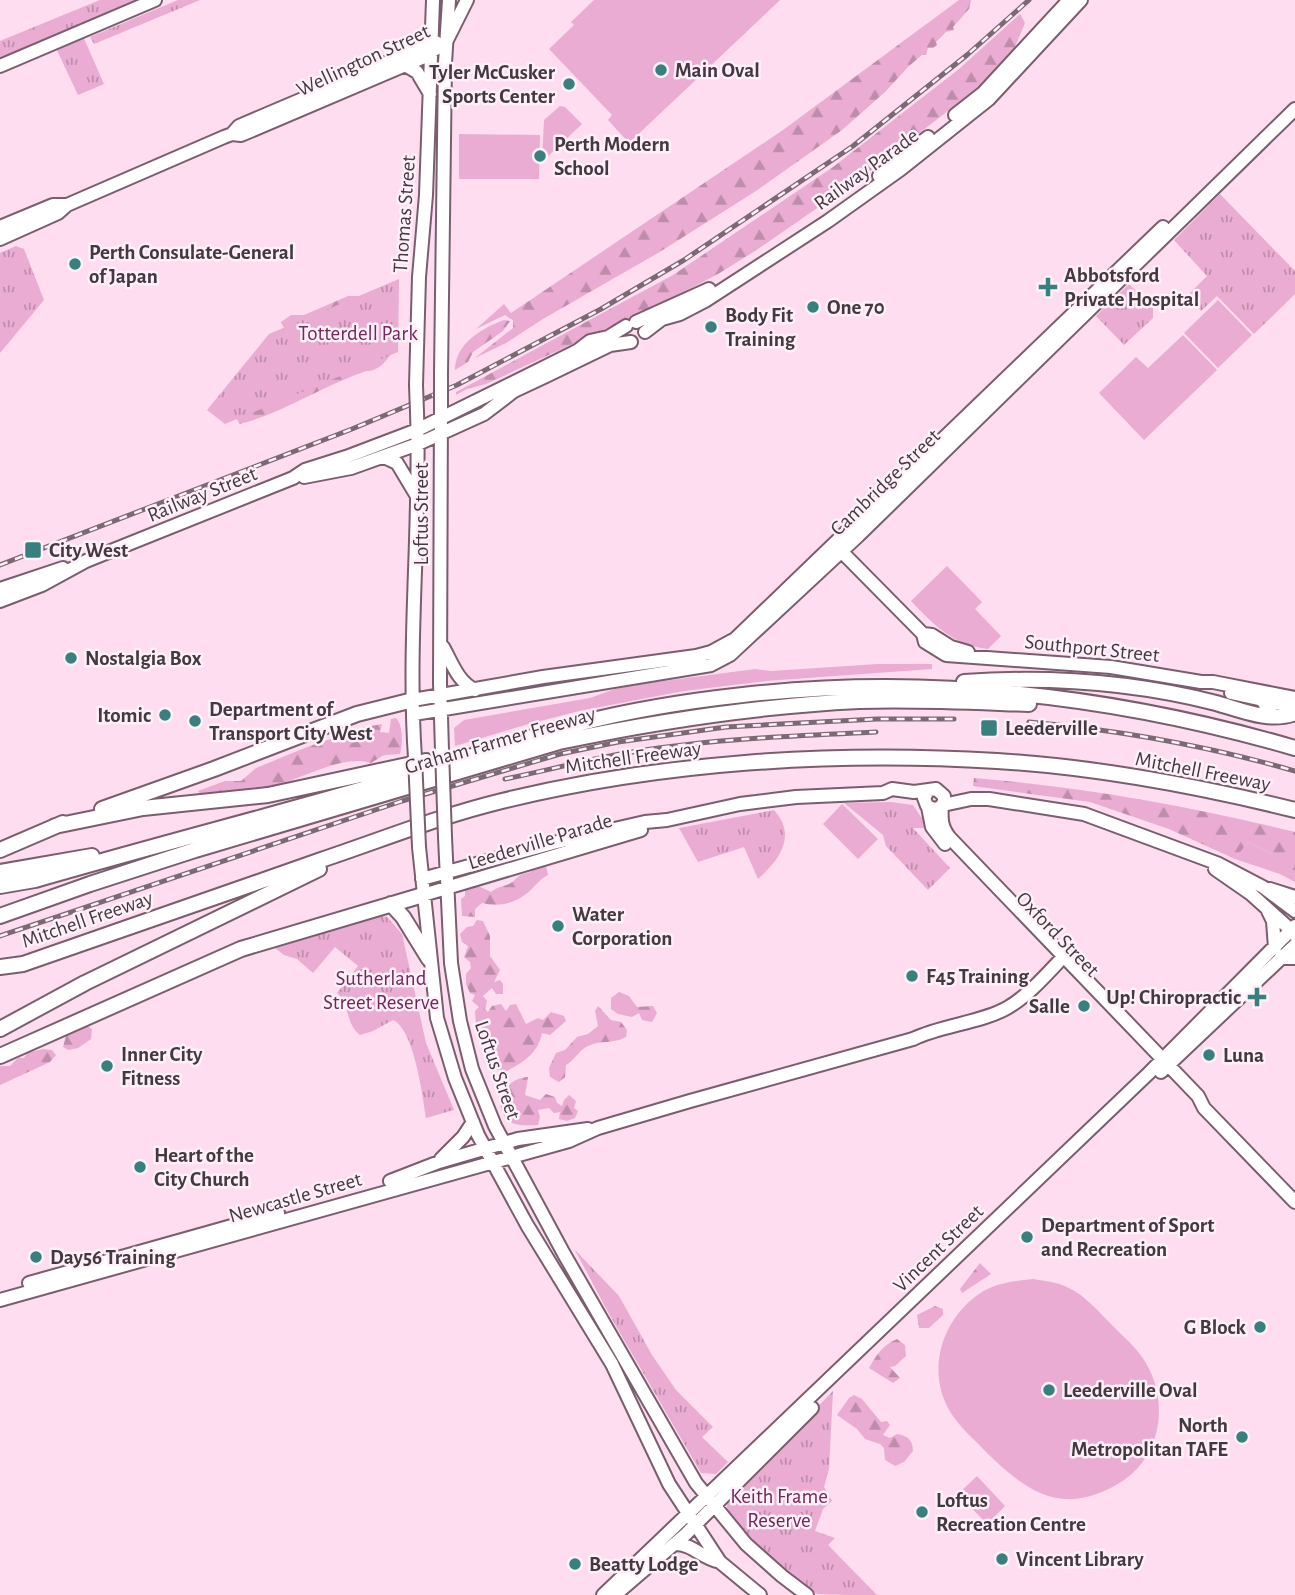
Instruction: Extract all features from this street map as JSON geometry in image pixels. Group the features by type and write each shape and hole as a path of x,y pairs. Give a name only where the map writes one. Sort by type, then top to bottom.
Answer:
{"highway":[{"path":"903,686 1001,679 1103,682 1263,708 1278,717 1295,713"},
{"name":"Mitchell Freeway","path":"0,886 35,880 399,779 580,723 671,705 745,695 903,686 965,689 1112,706 1206,725 1295,748"},
{"name":"Graham Farmer Freeway","path":"0,916 195,850 559,742 604,732 694,716 858,701 919,700 1112,706"},
{"path":"0,850 55,826 357,714 413,707"},
{"path":"55,826 143,808 268,795 507,744"},
{"name":"Mitchell Freeway","path":"0,967 23,964 462,811 546,790 687,770 808,760 927,758 999,761 1061,767 1165,783 1295,810"},
{"path":"0,1029 85,983 373,842"},
{"path":"0,872 59,860 142,849"},
{"path":"0,1056 241,949 424,895"},
{"path":"390,904 403,917 429,960"},
{"path":"0,976 23,964"}],"main road":[{"path":"0,66 155,0"},
{"name":"Thomas Street","path":"417,430 419,277 426,195 433,0"},
{"name":"Thomas Street","path":"441,418 446,42 449,0"},
{"path":"446,42 467,0"},
{"name":"Railway Parade","path":"636,327 699,295 873,180 983,93 1069,0"},
{"name":"Railway Parade","path":"417,430 576,351 590,341 680,314 705,301 828,221 901,169 989,99 1082,0"},
{"name":"Wellington Street","path":"0,239 58,213 66,205 232,134 239,126 446,42"},
{"name":"Wellington Street","path":"232,134 241,135 405,65 431,48"},
{"path":"405,65 417,72 430,95"},
{"name":"Cambridge Street","path":"413,707 440,695 696,656 711,652 735,639 1295,99"},
{"name":"Cambridge Street","path":"413,707 440,711 711,665 730,655 841,551 1295,109"},
{"name":"Wellington Street","path":"0,228 53,205 66,205"},
{"path":"418,444 484,414 514,391 610,345 641,341 636,327"},
{"name":"Loftus Street","path":"441,418 440,711 447,888 451,963 460,1021 472,1069 504,1143 584,1289 696,1483 746,1544 807,1595"},
{"name":"Loftus Street","path":"417,430 413,707 419,854 437,1018 452,1069 472,1122 492,1163 611,1364 656,1460 691,1520 720,1562 760,1595"},
{"name":"Railway Street","path":"0,589 86,561 293,478 305,470 417,430"},
{"name":"Railway Street","path":"293,478 351,468 418,444"},
{"path":"384,457 397,463 418,498"},
{"name":"Southport Street","path":"841,551 923,634 925,642 946,655 1111,667 1213,682 1295,698"},
{"name":"Railway Street","path":"0,601 42,585 86,561"},
{"path":"441,644 465,685 475,690"},
{"name":"Southport Street","path":"1201,682 1212,689 1263,708 1295,707"},
{"name":"Leederville Parade","path":"422,879 554,843 740,804 822,794 883,793 892,789 927,801"},
{"path":"943,801 936,789 927,801 937,809 943,801 971,799 1084,814 1219,864 1263,887 1295,911"},
{"name":"Oxford Street","path":"927,801 932,827 937,835 1063,962"},
{"name":"Oxford Street","path":"943,801 943,830 1159,1067 1198,1096 1205,1108 1295,1202"},
{"name":"Leederville Parade","path":"424,895 646,829 667,820"},
{"path":"1182,849 1216,869 1294,930"},
{"path":"1263,887 1295,897"},
{"path":"1264,905 1273,920 1284,954"},
{"name":"Vincent Street","path":"1284,954 1294,930"},
{"name":"Vincent Street","path":"603,1595 691,1520 767,1439 1159,1067 1295,945"},
{"name":"Newcastle Street","path":"0,1300 569,1141 598,1128 913,1039 928,1039 987,1023 1010,1014 1024,1004 1063,962"},
{"name":"Vincent Street","path":"709,1501 1159,1067"},
{"path":"439,1162 463,1137 472,1122"},
{"name":"Newcastle Street","path":"0,1293 404,1177 439,1162 485,1148 534,1135 598,1128"},
{"name":"Vincent Street","path":"615,1595 675,1544 691,1520"},
{"path":"675,1544 686,1546 707,1559 720,1562"}],"green space":[{"path":"100,0 137,0 0,58 0,41"},
{"path":"178,0 200,0 94,44 90,37"},
{"name":"Main Oval","path":"594,0 780,0 629,143 608,120 612,115 549,49 574,25 571,22"},
{"path":"959,0 971,0 969,9 953,27 954,30 946,32 936,42 937,45 928,48 926,55 922,55 908,67 885,92 842,130 756,191 658,253 506,343 475,358 513,328 513,320 505,315 476,329 504,304 511,313 783,130"},
{"path":"1020,14 1025,23 1014,49 975,90 865,175 755,251 666,301 486,384 456,395 456,392 673,275 833,167 959,69"},
{"path":"82,34 104,84 78,95 55,46"},
{"path":"560,106 565,107 582,124 542,162 544,120"},
{"path":"459,134 540,135 539,179 459,179"},
{"path":"1220,194 1295,271 1295,294 1254,334 1217,296 1201,311 1187,296 1207,276 1174,240"},
{"path":"16,246 24,249 44,300 0,353 0,253"},
{"name":"Totterdell Park","path":"399,279 398,352 225,424 207,410 269,334"},
{"path":"1129,284 1153,308 1153,318 1124,345 1096,316"},
{"path":"348,296 364,296 285,329 281,322 291,315 304,315"},
{"path":"1218,300 1252,335 1218,368 1184,333"},
{"path":"504,320 510,321 503,331 473,352 468,362 455,370 460,352 471,338"},
{"path":"1183,335 1217,370 1144,440 1099,393 1136,357 1148,368"},
{"path":"393,350 375,370 350,377 272,413 240,424 234,415"},
{"path":"947,566 982,602 975,609 1001,636 988,649 954,638 936,626 911,601"},
{"path":"878,664 932,664 932,669 766,681 684,691 579,711 455,746 454,728 464,720 590,698 615,689 755,669 771,671"},
{"path":"396,718 402,735 400,754 384,755 371,763 360,761 333,765 266,789 201,795 198,791 225,781 241,781 256,768 366,727 382,724 380,732 389,733 391,719"},
{"path":"974,778 1136,799 1295,832 1295,873 1293,875 1282,870 1272,854 1248,842 1235,859 1169,829 1090,802 973,786"},
{"path":"891,802 913,805 921,817 927,817 928,828 913,828 950,868 928,890 886,846 883,835 844,803"},
{"path":"842,804 878,839 858,859 823,824"},
{"path":"774,810 784,829 783,847 773,864 758,879 744,847 698,862 679,828"},
{"path":"1248,842 1272,854 1283,870 1293,875 1295,873 1295,882 1280,874 1235,859"},
{"path":"535,861 545,861 548,875 526,894 505,904 482,903 475,909 475,917 462,916 461,899 465,896 465,889 474,884 491,892 531,872"},
{"name":"Sutherland Street Reserve","path":"381,916 387,917 402,934 426,1043 454,1110 426,1118 412,1049 407,1036 393,1020 360,1035 356,1031 337,993 358,966 335,947 313,973 297,959 284,955 275,948"},
{"path":"477,920 483,921 490,936 490,956 500,970 494,982 500,980 503,984 503,994 496,994 492,988 483,996 487,1001 485,1009 488,1012 492,1006 501,1004 506,1011 510,1005 516,1004 526,1024 538,1018 543,1020 551,1012 564,1016 566,1021 550,1035 542,1033 533,1052 505,1072 495,1069 484,1057 488,1047 481,1040 483,1028 476,1025 475,1011 479,1007 472,1001 475,995 470,993 466,984 466,974 471,968 470,962 464,957 468,946 462,942 460,934"},
{"path":"619,992 629,996 637,1007 653,1006 657,1013 652,1022 642,1020 639,1013 632,1017 618,1014 611,1009 611,998"},
{"path":"598,1006 611,1020 621,1022 627,1030 626,1037 588,1046 566,1065 565,1077 559,1082 550,1077 549,1068 556,1053 565,1050 577,1037 588,1034 598,1026 595,1011"},
{"path":"87,1026 92,1029 91,1039 78,1048 68,1050 63,1047 66,1036"},
{"path":"52,1050 56,1055 50,1062 0,1085 0,1066 10,1066 18,1058 24,1058 27,1053"},
{"path":"528,1077 525,1095 540,1100 546,1094 555,1097 557,1103 562,1106 569,1095 576,1101 574,1108 578,1111 575,1118 567,1121 559,1119 560,1112 554,1113 549,1108 538,1110 538,1125 518,1125 507,1119 501,1106 504,1090 518,1079"},
{"path":"575,1250 619,1296 652,1355 676,1390 713,1427 702,1437 728,1462 716,1474 701,1473"},
{"path":"980,1263 991,1274 962,1293 960,1289"},
{"name":"Leederville Oval","path":"1033,1279 1064,1286 1090,1303 1142,1357 1157,1391 1158,1427 1144,1460 1132,1474 1116,1485 1078,1499 1046,1495 1016,1478 965,1431 948,1408 942,1392 939,1360 942,1344 958,1314 969,1302 988,1289"},
{"path":"935,1306 943,1309 943,1315 929,1328 919,1328 917,1315"},
{"path":"897,1339 905,1345 906,1356 890,1367 900,1378 893,1383 869,1368 883,1348"},
{"name":"Keith Frame Reserve","path":"833,1391 829,1469 824,1487 832,1501 823,1509 815,1531 835,1538 828,1545 877,1595 817,1594 807,1589 753,1541 727,1507 728,1499"},
{"path":"854,1395 862,1399 881,1422 887,1421 890,1425 883,1435 890,1438 897,1434 911,1441 913,1451 904,1462 895,1466 885,1460 884,1448 880,1444 865,1439 857,1429 837,1415"},
{"path":"977,1476 1005,1506 987,1524 958,1494"}],"railway":[{"path":"0,565 352,429 457,385 601,309 684,260 853,146 967,55 1029,0"},
{"path":"0,936 402,801 560,754 618,742 726,727 877,719 954,719"},
{"path":"1029,722 1163,740 1295,771"},
{"path":"505,779 620,754 683,745 876,732"}],"place":[{"name":"Main Oval","path":"661,70"},
{"name":"Tyler McCusker Sports Center","path":"569,84"},
{"name":"Perth Modern School","path":"540,156"},
{"name":"Perth Consulate-General of Japan","path":"75,264"},
{"name":"Abbotsford Private Hospital","path":"1048,287"},
{"name":"One 70","path":"813,307"},
{"name":"Body Fit Training","path":"711,327"},
{"name":"City West","path":"33,550"},
{"name":"Nostalgia Box","path":"71,658"},
{"name":"Itomic","path":"165,715"},
{"name":"Department of Transport City West","path":"195,721"},
{"name":"Leederville","path":"989,728"},
{"name":"Water Corporation","path":"558,926"},
{"name":"F45 Training","path":"912,976"},
{"name":"Up! Chiropractic","path":"1257,997"},
{"name":"Salle","path":"1084,1006"},
{"name":"Luna","path":"1209,1055"},
{"name":"Inner City Fitness","path":"107,1066"},
{"name":"Heart of the City Church","path":"140,1167"},
{"name":"Department of Sport and Recreation","path":"1027,1237"},
{"name":"Day56 Training","path":"36,1257"},
{"name":"G Block","path":"1260,1327"},
{"name":"Leederville Oval","path":"1049,1390"},
{"name":"North Metropolitan TAFE","path":"1242,1437"},
{"name":"Loftus Recreation Centre","path":"922,1512"},
{"name":"Vincent Library","path":"1002,1559"},
{"name":"Beatty Lodge","path":"575,1564"}]}
